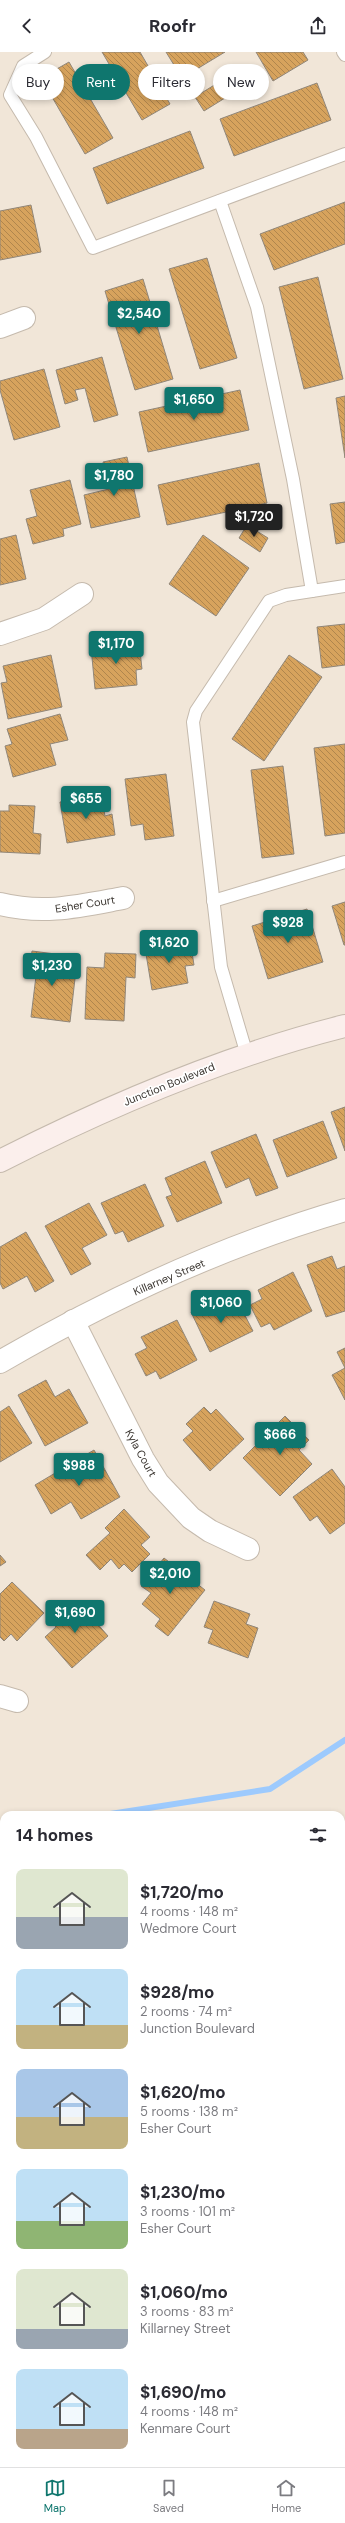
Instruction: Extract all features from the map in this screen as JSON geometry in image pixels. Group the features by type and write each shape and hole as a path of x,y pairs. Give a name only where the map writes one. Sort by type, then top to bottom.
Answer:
{"main road":[{"name":"Junction Boulevard","path":"0,1161 50,1135 170,1082 247,1055 345,1026"}],"street":[{"path":"0,327 24,318"},
{"path":"0,634 44,619 82,594"},
{"name":"Esher Court","path":"0,904 24,910 63,910 123,898"},
{"name":"Killarney Street","path":"0,1362 73,1321 190,1267 287,1229 345,1210"},
{"name":"Kyla Court","path":"73,1321 143,1459 158,1483 191,1518 210,1531 248,1549"}],"lane":[{"path":"45,52 23,66 10,95 36,137 93,248 345,154"},
{"path":"220,201 257,307 293,479 312,591"},
{"path":"247,1055 221,967 193,722 196,711 269,601 281,596 345,586"},
{"path":"213,901 345,862"}],"building":[{"path":"102,52 140,52 147,64 138,64 138,100 168,100 170,104 142,120 130,100 130,64 109,64"},
{"path":"166,52 225,52 205,64 173,64"},
{"path":"256,52 303,52 308,60 273,81 269,74 269,64 263,64"},
{"path":"69,62 72,67 72,100 91,100 113,138 85,154 54,100 64,100 64,65"},
{"path":"317,83 331,120 234,156 220,119"},
{"path":"213,86 213,100 222,100 204,111 197,100 205,100 205,91"},
{"path":"190,131 204,168 107,204 93,168"},
{"path":"345,202 345,244 274,270 260,234"},
{"path":"31,205 41,252 0,260 0,211"},
{"path":"207,258 237,358 200,369 169,269"},
{"path":"318,277 343,379 304,389 279,287"},
{"path":"143,279 173,379 135,390 105,291"},
{"path":"102,357 118,415 94,422 85,388 75,390 78,400 65,404 56,370"},
{"path":"44,369 60,427 14,440 0,390 0,381"},
{"path":"240,390 249,430 148,452 139,412"},
{"path":"345,396 345,458 336,398"},
{"path":"127,457 140,517 91,528 84,495 109,489 103,462"},
{"path":"259,463 267,503 167,525 158,485"},
{"path":"70,480 81,524 63,529 64,536 33,544 26,519 37,516 30,490"},
{"path":"345,502 345,542 336,544 330,504"},
{"path":"247,525 268,538 260,552 239,538"},
{"path":"16,535 26,579 0,585 0,539"},
{"path":"203,535 249,568 216,616 169,584"},
{"path":"345,624 345,665 322,668 317,627"},
{"path":"139,642 142,669 136,670 137,685 95,689 91,647"},
{"path":"51,655 62,707 8,719 1,683 7,682 3,666"},
{"path":"289,655 322,677 264,761 232,739"},
{"path":"60,714 68,740 50,744 56,765 13,777 5,746 12,744 7,729"},
{"path":"345,744 345,833 325,836 314,748"},
{"path":"283,766 294,854 262,858 251,770"},
{"path":"166,774 174,836 145,840 143,824 131,826 125,779"},
{"path":"101,795 105,816 112,814 115,835 67,843 60,802"},
{"path":"9,805 35,806 33,833 41,834 40,854 0,852 0,811 9,811"},
{"path":"345,902 345,945 344,945 332,906"},
{"path":"307,909 323,962 268,979 252,926"},
{"path":"190,940 194,965 185,966 188,983 152,990 145,948"},
{"path":"32,951 63,955 62,968 76,970 70,1022 31,1017 36,976 29,975"},
{"path":"105,953 136,954 135,978 126,977 124,1021 85,1019 87,967 104,968"},
{"path":"345,1107 345,1151 331,1112"},
{"path":"323,1121 337,1158 287,1177 273,1140"},
{"path":"256,1134 278,1188 256,1196 249,1178 226,1188 211,1152"},
{"path":"205,1161 222,1203 177,1222 166,1197 172,1195 165,1178"},
{"path":"145,1184 164,1226 128,1242 123,1231 115,1234 101,1203"},
{"path":"89,1203 107,1235 82,1248 91,1264 71,1275 45,1226"},
{"path":"26,1232 54,1281 35,1292 27,1276 3,1289 0,1283 0,1247"},
{"path":"332,1256 337,1269 345,1266 345,1311 326,1317 307,1265"},
{"path":"293,1272 312,1311 274,1330 270,1323 261,1327 250,1305 262,1299 258,1290"},
{"path":"218,1299 222,1308 237,1300 253,1331 210,1352 191,1312"},
{"path":"177,1320 197,1360 160,1379 156,1371 146,1376 135,1354 147,1348 141,1337"},
{"path":"345,1348 345,1368 337,1352"},
{"path":"345,1368 345,1400 332,1375"},
{"path":"46,1380 55,1397 69,1389 88,1423 45,1446 18,1395"},
{"path":"9,1406 32,1443 0,1462 0,1412"},
{"path":"204,1407 211,1414 216,1409 244,1439 210,1471 183,1440 193,1431 186,1424"},
{"path":"285,1416 309,1440 299,1450 312,1464 280,1496 243,1458"},
{"path":"94,1450 120,1497 81,1519 71,1502 51,1514 35,1485"},
{"path":"332,1469 345,1487 345,1523 330,1534 317,1516 310,1521 293,1497"},
{"path":"124,1509 150,1537 141,1545 150,1554 132,1572 124,1564 119,1569 111,1559 100,1570 86,1555 110,1533 105,1528"},
{"path":"0,1555 6,1562 0,1566"},
{"path":"164,1558 205,1590 168,1636 155,1626 160,1619 142,1604 151,1593 141,1586"},
{"path":"12,1582 44,1613 17,1641 11,1634 4,1641 0,1637 0,1594"},
{"path":"214,1601 250,1614 246,1624 258,1628 248,1658 208,1643 213,1630 204,1627"},
{"path":"81,1605 108,1636 72,1668 45,1637 56,1627 49,1619 64,1606 71,1613"}],"waterway":[{"path":"130,1811 270,1789 345,1740"}]}
